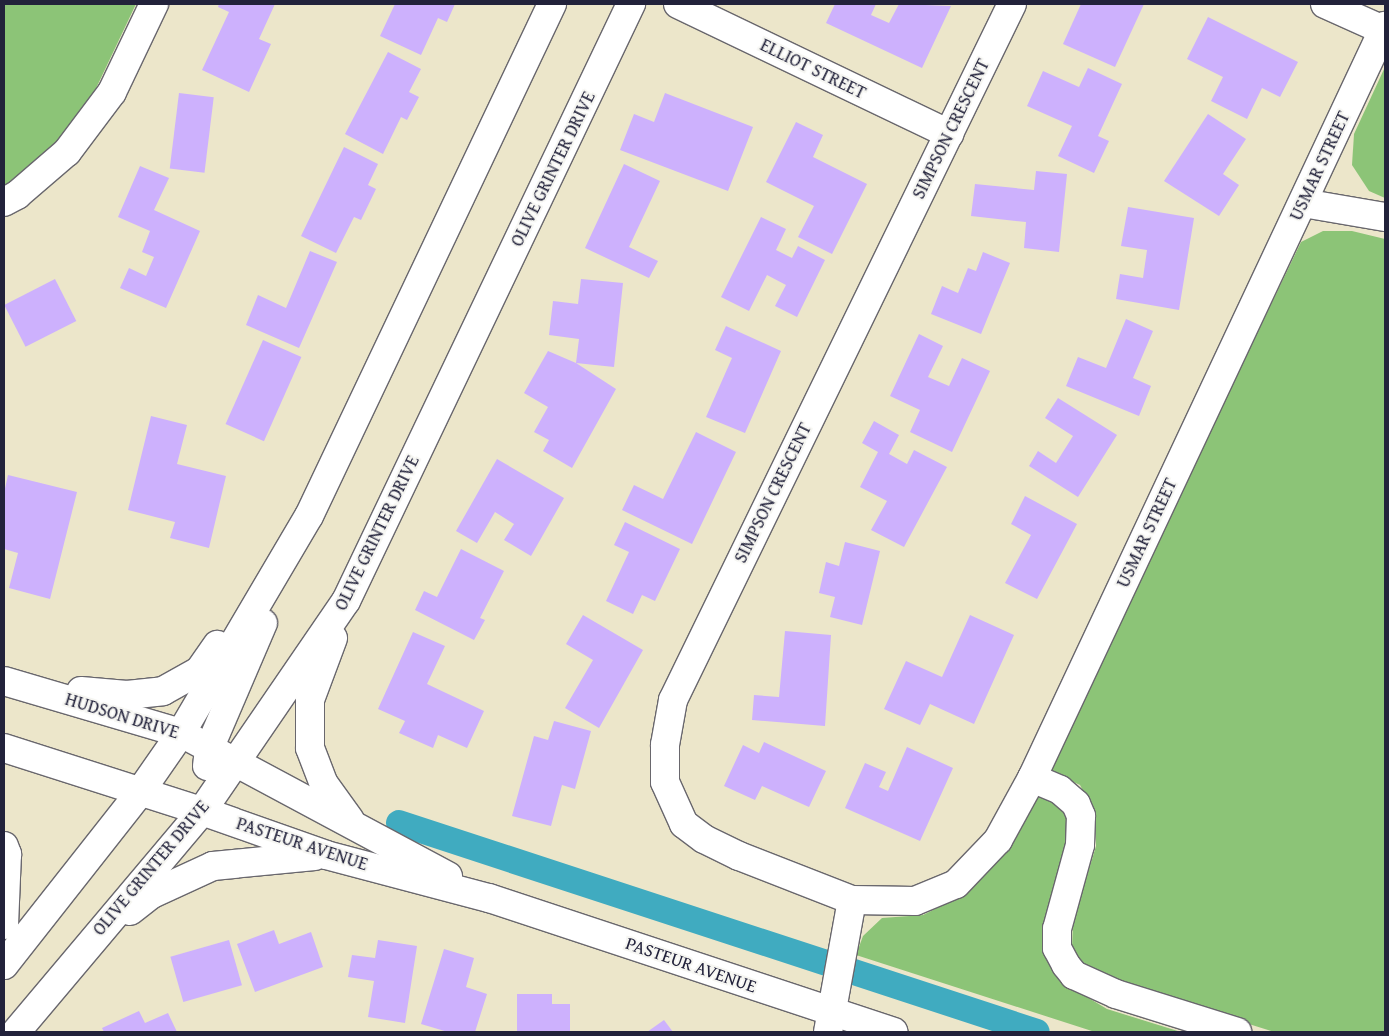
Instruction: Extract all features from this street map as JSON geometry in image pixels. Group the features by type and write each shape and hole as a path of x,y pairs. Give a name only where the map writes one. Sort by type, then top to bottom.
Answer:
{"street":[{"path":"4,202 17,196 67,152 112,92 154,4"},
{"path":"4,748 202,811 209,749 309,516 552,4"},
{"name":"OLIVE GRINTER DRIVE","path":"16,1032 81,952 202,811 346,601 631,4"},
{"name":"ELLIOT STREET","path":"678,4 949,134"},
{"name":"SIMPSON CRESCENT","path":"852,900 721,848 704,839 684,824 665,782 665,745 673,700 1012,4"},
{"path":"1325,4 1384,28"},
{"name":"USMAR STREET","path":"852,900 915,901 956,884 998,840 1032,778 1384,28"},
{"path":"1303,203 1385,217"},
{"path":"4,677 100,694 163,691 198,671 309,516"},
{"path":"4,966 140,792 181,733 309,516"},
{"path":"346,601 310,700 310,748 324,784 356,827"},
{"name":"HUDSON DRIVE","path":"4,681 181,733 235,763"},
{"name":"PASTEUR AVENUE","path":"235,763 489,898"},
{"path":"1032,778 1060,790 1076,804 1081,816 1080,845 1056,929 1057,948 1066,965 1074,974 1116,994 1237,1032"},
{"name":"PASTEUR AVENUE","path":"202,811 326,855 489,898 830,1022 893,1032"},
{"path":"4,846 7,854 4,925"},
{"path":"81,952 152,894 181,879 214,866 240,861 326,855"},
{"path":"830,1022 852,900"}],"green space":[{"path":"4,4 136,4 90,101 52,149 4,188"},
{"path":"1385,67 1385,198 1369,191 1352,165 1354,134"},
{"path":"1323,231 1352,231 1385,239 1385,1032 1274,1032 1106,979 1083,968 1072,947 1073,922 1096,846 1095,814 1080,785 1047,770 1301,242"},
{"path":"1038,791 1061,800 1071,821 1067,985 1107,1009 1181,1032 1095,1032 856,955 863,936 882,918 923,915 963,895"}],"building":[{"path":"219,4 275,4 259,39 271,44 249,92 202,70 229,12 218,7"},
{"path":"395,4 455,4 447,22 438,18 421,55 380,36"},
{"path":"835,4 876,4 871,15 889,23 899,4 951,6 922,68 826,23"},
{"path":"1081,4 1144,4 1115,67 1063,44"},
{"path":"1208,17 1298,62 1280,97 1262,88 1247,119 1211,101 1223,77 1187,59"},
{"path":"388,52 421,69 409,92 419,97 407,120 401,117 383,154 345,134"},
{"path":"1088,68 1122,84 1098,136 1109,141 1094,173 1058,156 1072,126 1027,106 1043,71 1079,87"},
{"path":"179,93 214,97 204,173 170,168"},
{"path":"665,93 753,127 728,191 620,150 634,114 654,122"},
{"path":"1208,114 1246,139 1223,174 1239,185 1219,216 1164,181"},
{"path":"796,122 823,135 813,157 867,184 832,254 798,237 814,206 766,182"},
{"path":"344,147 378,164 368,185 376,189 361,220 354,217 336,253 301,236"},
{"path":"624,164 660,181 629,247 658,261 649,278 585,248"},
{"path":"140,166 169,178 154,210 200,231 166,308 120,288 129,268 146,276 154,257 142,252 150,231 118,217"},
{"path":"1036,171 1067,174 1059,252 1024,248 1026,222 971,216 975,184 1034,190"},
{"path":"1128,207 1194,218 1179,310 1116,299 1120,274 1143,278 1147,250 1121,246"},
{"path":"761,217 786,229 776,250 792,258 798,246 825,260 797,317 775,306 786,285 767,275 749,311 721,297"},
{"path":"310,251 337,262 299,348 246,325 258,295 286,308"},
{"path":"983,252 1010,263 981,334 931,314 942,286 958,293 968,268 976,271"},
{"path":"55,279 76,321 26,347 4,305"},
{"path":"581,279 623,283 614,367 576,363 579,339 549,335 553,301 578,304"},
{"path":"1126,319 1153,331 1133,378 1151,386 1139,416 1066,386 1078,357 1106,368"},
{"path":"726,326 781,351 745,433 706,417 732,358 715,350"},
{"path":"919,334 943,346 928,377 949,386 962,358 990,371 952,452 910,432 920,410 890,396"},
{"path":"263,340 301,357 264,441 226,424"},
{"path":"548,351 576,363 616,389 572,468 543,451 549,440 534,432 548,407 524,393"},
{"path":"1058,398 1117,435 1078,497 1029,466 1038,451 1056,463 1073,436 1045,418"},
{"path":"151,416 187,425 177,464 226,476 209,548 170,538 175,522 128,510"},
{"path":"874,421 899,435 889,454 907,464 914,450 947,467 904,547 871,530 887,501 860,487 878,452 862,443"},
{"path":"696,432 736,452 692,544 622,510 634,485 663,499"},
{"path":"497,459 564,498 531,556 504,540 514,524 495,512 477,543 456,531"},
{"path":"8,475 77,492 50,599 9,588 18,553 4,549 4,493"},
{"path":"1025,496 1077,524 1037,599 1005,583 1031,535 1011,524"},
{"path":"625,522 680,549 655,601 642,595 633,614 606,601 629,552 614,545"},
{"path":"845,542 880,551 862,625 830,617 835,597 819,593 826,562 839,566"},
{"path":"461,549 504,571 480,618 485,620 474,640 415,610 424,591 437,597"},
{"path":"583,615 643,650 599,728 565,708 593,660 566,644"},
{"path":"970,615 1014,635 974,724 930,704 920,725 884,709 906,661 942,677"},
{"path":"785,631 831,635 825,726 752,720 754,695 779,697"},
{"path":"413,632 445,646 427,684 484,711 467,748 438,735 433,748 399,733 405,721 378,709"},
{"path":"554,721 591,731 575,789 562,785 551,826 512,816 534,736 548,740"},
{"path":"764,742 826,771 809,807 762,786 755,800 724,786 743,745 759,753"},
{"path":"907,747 953,768 920,841 845,808 865,763 886,772 879,787 888,791"},
{"path":"274,930 279,944 311,932 323,967 255,992 237,944"},
{"path":"229,940 242,985 183,1002 170,957"},
{"path":"378,940 417,946 405,1023 368,1017 374,981 348,977 352,955 375,958"},
{"path":"444,949 474,958 466,987 487,994 475,1032 448,1032 421,1024"},
{"path":"517,994 552,994 552,1004 570,1004 570,1032 517,1032"},
{"path":"139,1011 145,1023 168,1013 177,1032 104,1032 102,1028"},
{"path":"664,1020 673,1032 647,1032"}],"waterway":[{"path":"399,823 1037,1032"}]}
